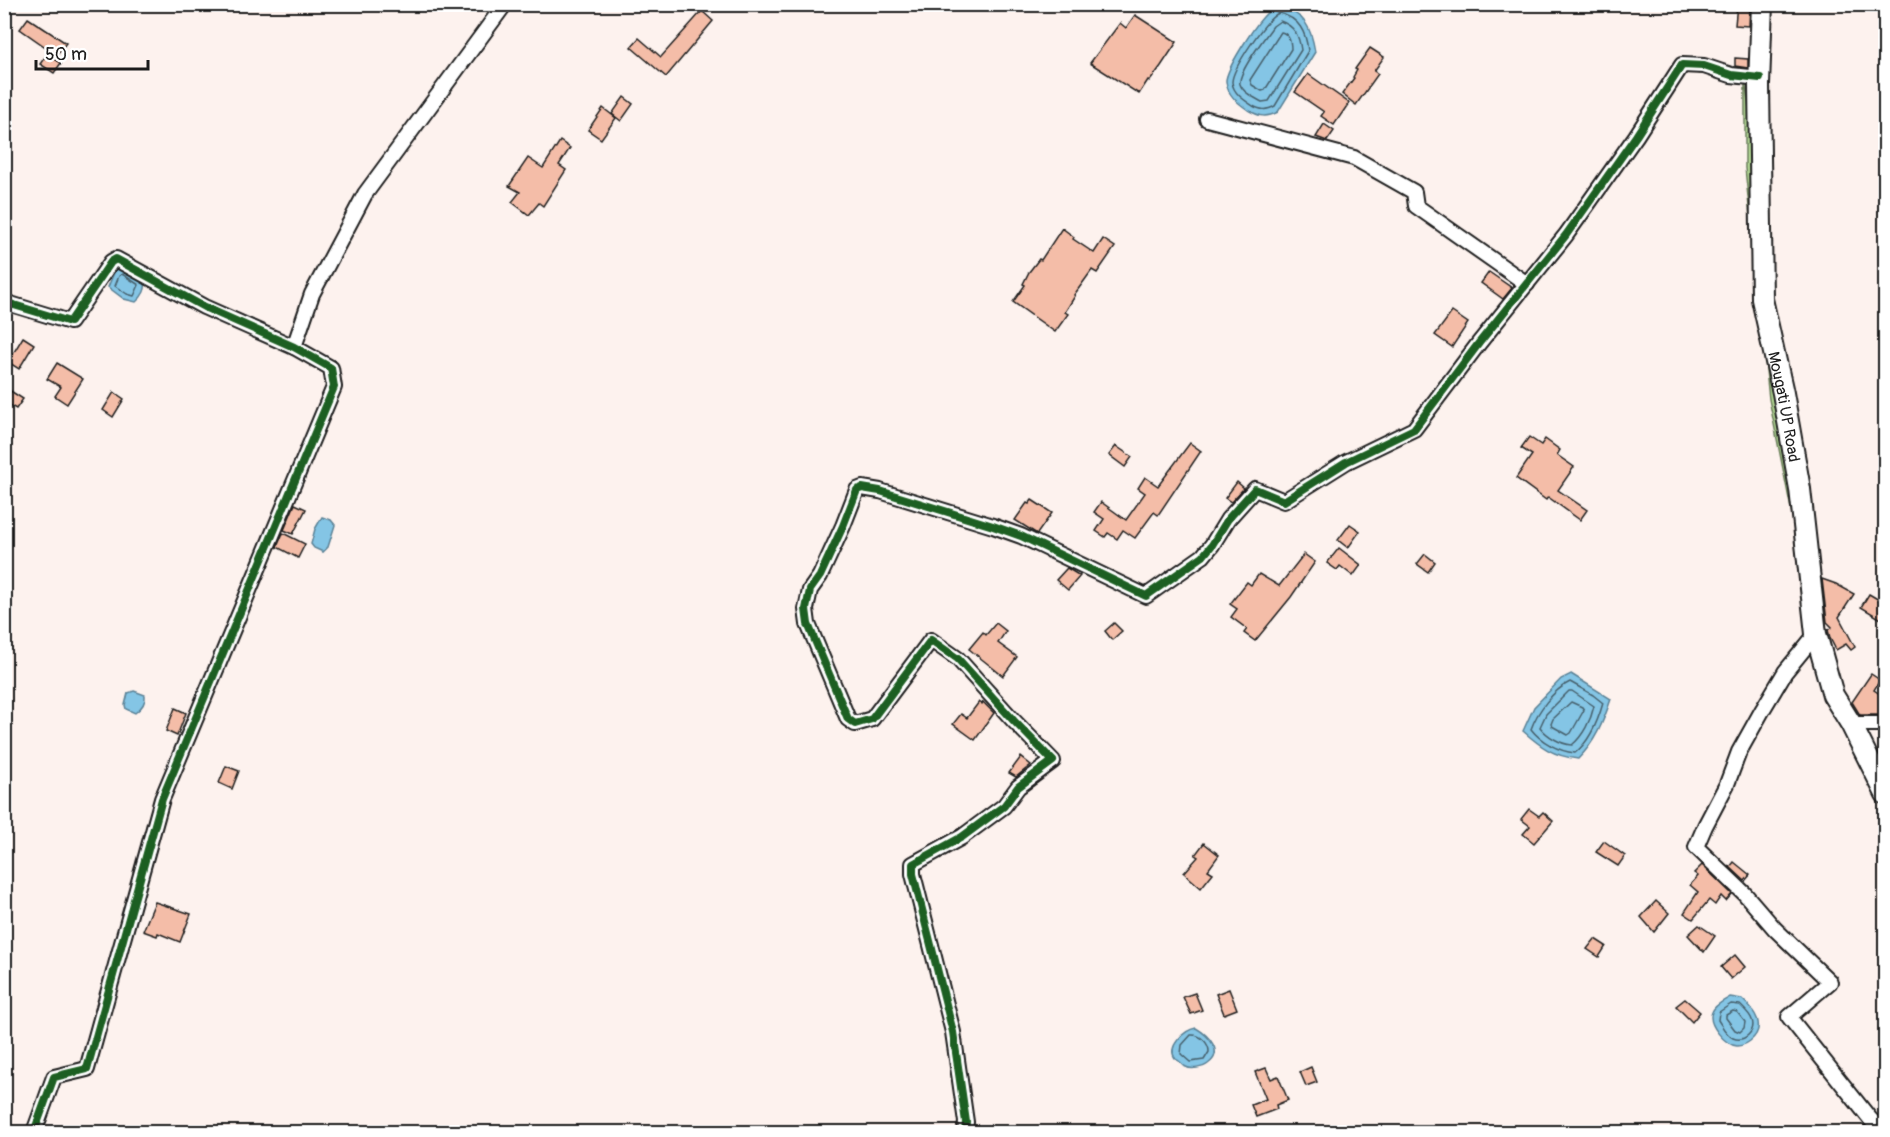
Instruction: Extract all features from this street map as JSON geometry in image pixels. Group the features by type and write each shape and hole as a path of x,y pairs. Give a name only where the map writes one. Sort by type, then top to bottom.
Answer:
{"street":[{"path":"294,347 312,294 365,194 505,4"},
{"name":"Mougati UP Road","path":"1762,4 1760,78 1762,300 1783,393 1800,489 1816,634 1833,695 1851,724 1886,794"},
{"path":"965,1132 966,1122 953,1032 913,874 913,864 970,831 1004,806 1018,787 1053,761 958,659 931,640 872,719 855,724 848,718 806,616 810,590 820,576 839,536 857,490 862,488 880,491 1021,536 1146,596 1203,556 1228,519 1255,489 1284,501 1346,462 1414,429 1566,235 1636,136 1682,65 1704,66 1731,75 1760,78"},
{"path":"1207,119 1354,158 1414,192 1416,206 1527,284"},
{"path":"4,302 70,322 111,262 116,259 204,307 294,347 332,368 334,387 162,799 87,1070 54,1077 34,1132"},
{"path":"1816,634 1785,672 1763,709 1739,752 1727,784 1696,847 1830,982 1789,1017 1871,1120 1884,1132"},
{"path":"1851,724 1886,724"}],"green space":[{"path":"1745,78 1816,634 1769,399 1745,168"}],"water":[{"path":"1278,7 1301,17 1309,28 1315,52 1278,112 1263,116 1248,110 1237,101 1228,90 1226,81 1235,58 1253,30 1266,14"},
{"path":"118,267 144,281 144,292 136,302 124,299 108,287"},
{"path":"322,517 331,520 335,525 328,547 323,552 311,544 315,529"},
{"path":"1571,674 1611,699 1598,732 1578,759 1561,756 1548,750 1523,731 1534,707 1561,679"},
{"path":"134,691 145,695 143,705 135,713 126,709 125,705 128,693"},
{"path":"1730,997 1742,999 1757,1019 1758,1030 1755,1036 1741,1046 1732,1045 1722,1038 1712,1022 1713,1009"},
{"path":"1196,1028 1210,1039 1215,1054 1206,1065 1191,1068 1175,1059 1173,1049 1182,1035"}],"building":[{"path":"1737,4 1750,4 1749,26 1735,25"},
{"path":"702,11 713,21 666,77 631,47 639,38 661,57"},
{"path":"1135,15 1177,42 1139,94 1090,63 1120,23 1126,28"},
{"path":"28,18 66,43 57,55 20,29"},
{"path":"1370,48 1384,57 1374,71 1378,74 1356,105 1342,94 1354,78 1357,70 1355,69"},
{"path":"47,54 61,63 54,73 40,64"},
{"path":"1735,58 1748,59 1748,68 1735,66"},
{"path":"1308,74 1349,103 1334,125 1321,116 1324,112 1295,92"},
{"path":"624,97 633,104 621,121 612,114"},
{"path":"603,108 616,118 601,139 588,130"},
{"path":"1324,124 1334,131 1327,141 1316,137"},
{"path":"560,141 570,148 559,165 566,170 543,206 539,203 529,215 512,202 520,192 509,186 528,158 543,168"},
{"path":"1062,228 1074,237 1073,239 1094,253 1103,239 1115,247 1097,273 1092,270 1074,295 1065,312 1068,314 1055,332 1013,302 1025,285 1023,284 1029,272 1039,259 1041,260"},
{"path":"1489,272 1512,288 1503,299 1481,283"},
{"path":"1452,312 1468,323 1452,347 1435,335"},
{"path":"23,337 34,344 19,369 8,362"},
{"path":"57,363 83,379 67,404 55,396 61,387 47,379"},
{"path":"9,390 23,399 16,409 4,402"},
{"path":"114,392 124,399 113,417 103,410"},
{"path":"1529,437 1541,445 1545,439 1560,450 1557,455 1574,467 1558,490 1587,510 1580,520 1548,497 1546,500 1516,478 1532,455 1521,448"},
{"path":"1190,443 1201,451 1158,515 1154,512 1135,538 1123,530 1117,539 1108,533 1105,537 1096,531 1104,519 1094,512 1101,502 1126,520 1145,493 1138,488 1145,477 1158,486"},
{"path":"1116,446 1132,457 1125,467 1109,455"},
{"path":"1237,482 1244,488 1231,502 1225,498"},
{"path":"1032,500 1052,513 1037,534 1015,520 1027,503 1029,504"},
{"path":"295,504 306,509 293,534 284,530"},
{"path":"1350,524 1360,531 1348,548 1338,540"},
{"path":"283,533 305,544 298,558 277,547"},
{"path":"1339,548 1361,565 1353,576 1340,566 1337,570 1327,563"},
{"path":"1304,554 1315,562 1291,597 1255,641 1244,633 1247,629 1231,617 1237,609 1230,604 1247,582 1251,585 1259,574 1279,586"},
{"path":"1425,554 1435,562 1428,572 1417,564"},
{"path":"1067,568 1080,576 1068,590 1056,580"},
{"path":"1822,579 1854,594 1839,617 1855,647 1851,650 1846,644 1836,650 1830,638 1828,630 1832,627 1827,622"},
{"path":"1869,594 1886,604 1886,622 1861,607"},
{"path":"996,623 1006,631 998,643 1017,657 1003,676 969,649 983,632 986,635"},
{"path":"1114,623 1122,631 1112,640 1105,631"},
{"path":"1871,674 1880,680 1874,690 1886,698 1884,715 1860,715 1852,702"},
{"path":"979,702 982,704 983,702 994,713 975,740 953,724 961,714 967,718"},
{"path":"175,708 186,713 177,736 166,731"},
{"path":"1021,757 1031,765 1016,777 1009,773"},
{"path":"226,766 239,771 232,789 219,783"},
{"path":"1529,809 1539,816 1543,812 1553,821 1534,843 1523,834 1530,826 1521,819"},
{"path":"1604,841 1625,856 1618,866 1596,852"},
{"path":"1204,843 1219,855 1208,870 1213,873 1201,888 1184,873 1198,857 1195,855"},
{"path":"1734,862 1750,875 1745,881 1730,867"},
{"path":"1702,865 1732,894 1726,901 1721,896 1715,905 1709,900 1693,919 1684,913 1698,892 1690,885 1698,876 1694,873"},
{"path":"1656,901 1669,913 1654,932 1641,917"},
{"path":"155,902 191,914 180,942 158,933 157,936 143,931"},
{"path":"1699,925 1715,936 1704,952 1688,935"},
{"path":"1595,939 1606,946 1599,957 1587,949"},
{"path":"1735,955 1745,967 1731,979 1721,967"},
{"path":"1229,989 1237,1009 1224,1014 1216,994"},
{"path":"1195,993 1202,1010 1191,1014 1183,997"},
{"path":"1685,999 1700,1012 1692,1022 1676,1006"},
{"path":"1311,1067 1317,1082 1306,1086 1300,1072"},
{"path":"1266,1068 1271,1079 1278,1076 1288,1100 1276,1105 1277,1109 1256,1117 1251,1105 1266,1099 1255,1072"}],"cycle path":[{"path":"965,1132 966,1122 953,1032 913,874 913,864 962,837 1004,806 1018,787 1053,761 958,659 931,640 872,719 855,724 848,719 808,624 806,609 810,590 820,576 857,490 862,488 880,491 1021,536 1146,596 1203,556 1228,519 1255,489 1284,501 1346,462 1414,429 1479,343 1566,235 1636,136 1682,65 1704,66 1731,75 1760,78"},
{"path":"4,302 70,322 111,262 116,259 204,307 294,347 331,368 334,387 162,799 87,1069 54,1077 34,1132"}]}
